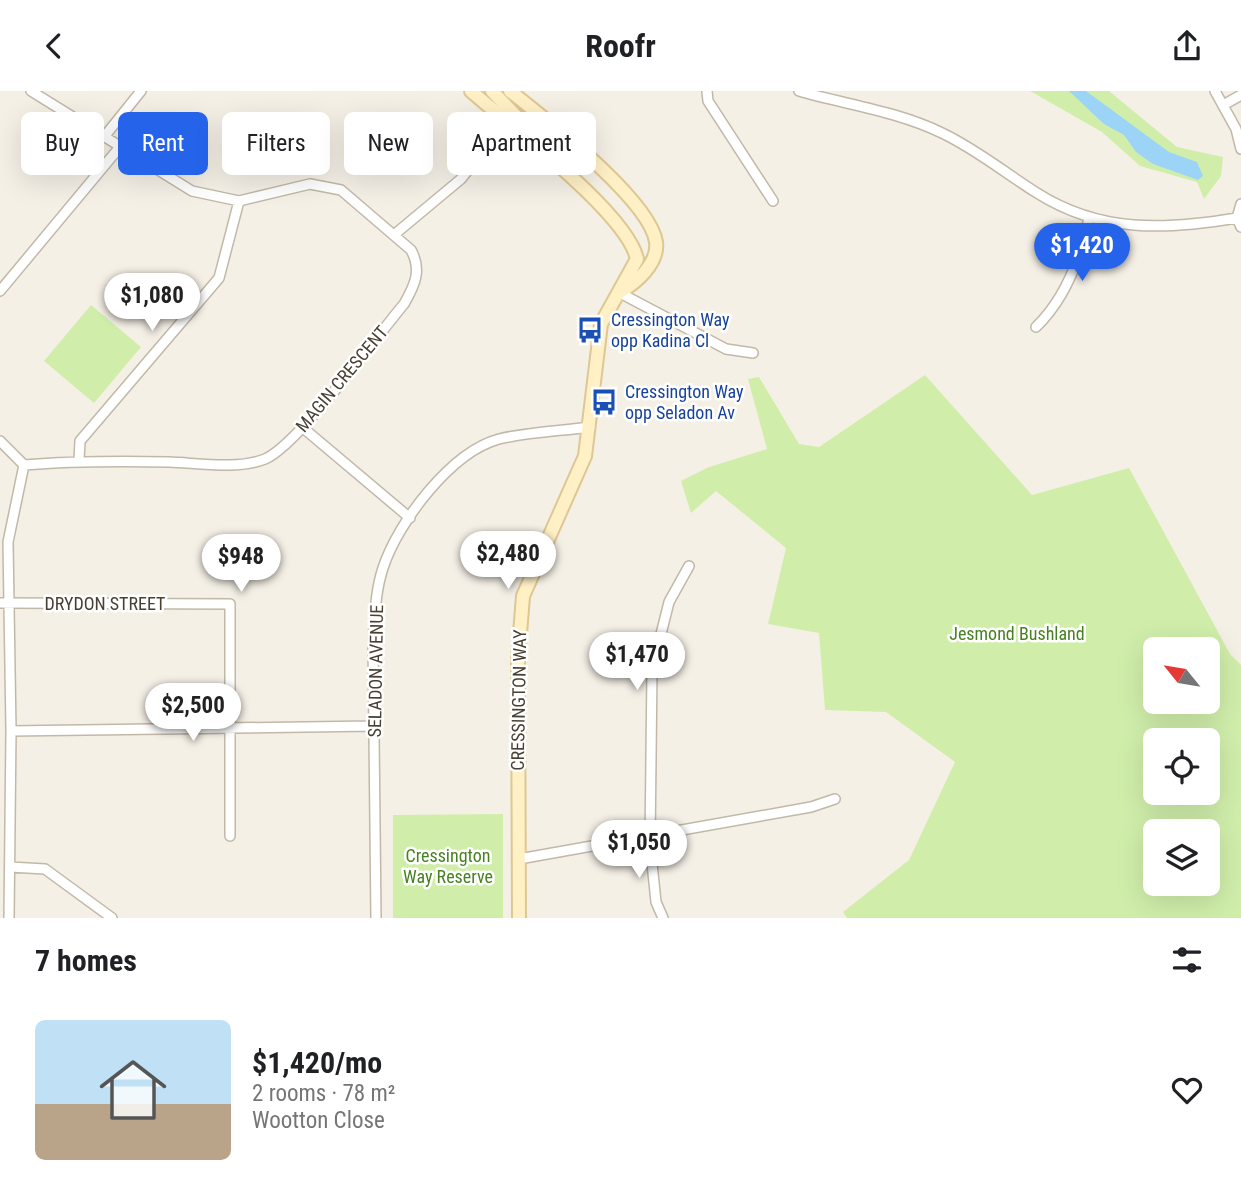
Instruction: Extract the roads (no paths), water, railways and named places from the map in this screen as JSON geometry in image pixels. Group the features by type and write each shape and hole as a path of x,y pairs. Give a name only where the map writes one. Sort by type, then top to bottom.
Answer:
{"street":[{"path":"31,91 64,112"},
{"path":"118,147 104,137 141,91"},
{"path":"471,91 495,112"},
{"path":"492,91 511,112"},
{"path":"510,91 605,173 650,228 656,243 654,257 636,280 620,293"},
{"path":"707,91 708,101 774,201"},
{"path":"799,91 896,115 932,128 979,153 1052,202 1089,218 1119,226 1158,228 1239,223 1241,204"},
{"path":"1215,91 1225,104 1237,129 1241,149"},
{"path":"1225,104 1241,95"},
{"path":"0,291 118,150"},
{"path":"79,460 80,440 219,278 231,242 239,201 192,191 165,175"},
{"path":"395,234 464,175"},
{"path":"569,175 609,216 636,255 636,263 620,293"},
{"name":"MAGIN CRESCENT","path":"24,465 79,460 249,462 264,459 282,449 302,427 414,288 417,261 395,234 341,190 310,184 239,201"},
{"path":"1037,327 1057,303 1076,260 1089,218"},
{"path":"620,293 726,349 753,353"},
{"name":"CRESSINGTON WAY","path":"519,918 520,613 528,580 580,470 590,427 601,324 620,293"},
{"path":"302,427 410,517"},
{"name":"SELADON AVENUE","path":"376,918 376,603 383,567 410,517 437,482 462,460 497,440 590,427"},
{"path":"0,441 24,465 8,542 4,603 11,731 9,918"},
{"path":"663,918 656,902 651,835 652,670 669,602 689,566"},
{"name":"DRYDON STREET","path":"4,603 230,604 230,836"},
{"path":"11,731 374,726"},
{"path":"519,859 811,807 835,799"},
{"path":"10,867 45,869 112,918"}],"water":[{"path":"1069,91 1086,91 1169,152 1197,162 1203,176 1198,180 1153,164 1136,152 1124,135 1104,124"}],"place":[{"name":"Cressington Way opp Kadina Cl","path":"590,330"},
{"name":"Cressington Way opp Seladon Av","path":"604,402"}],"park label":[{"name":"Jesmond Bushland","path":"1017,634"},
{"name":"Cressington Way Reserve","path":"448,866"}]}
